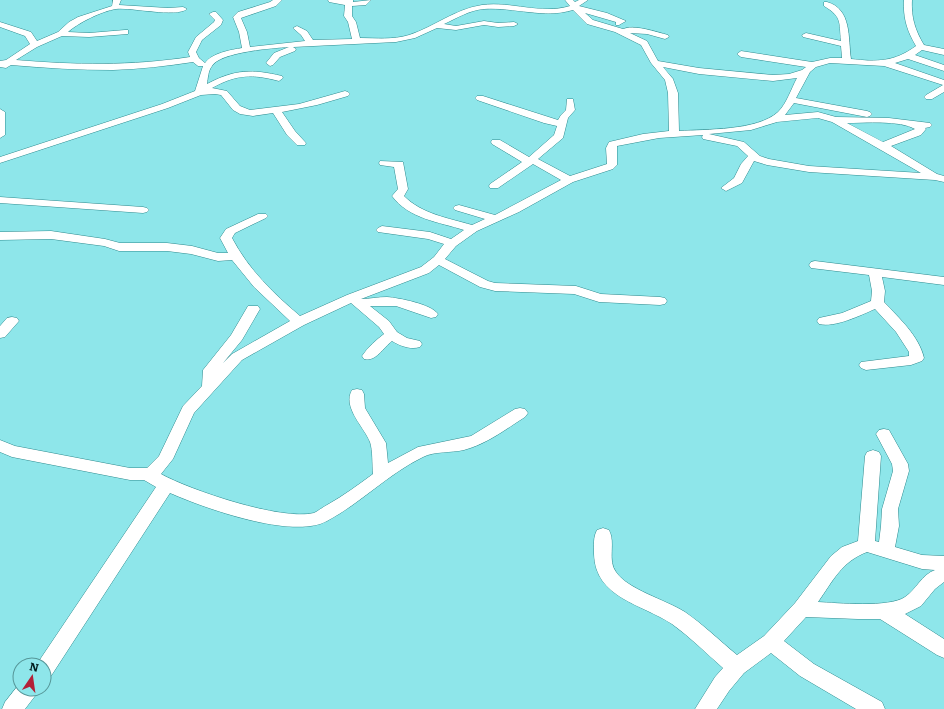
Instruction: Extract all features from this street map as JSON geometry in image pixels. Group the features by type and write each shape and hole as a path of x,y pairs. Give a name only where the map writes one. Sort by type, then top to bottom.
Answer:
{"street":[{"path":"246,49 243,32 237,17 241,14 273,4 278,0"},
{"path":"332,0 361,4 367,0"},
{"path":"559,11 584,0"},
{"path":"908,0 907,9 910,29 921,47 944,52"},
{"path":"142,8 170,2"},
{"path":"348,2 348,16 352,22 353,31 357,41"},
{"path":"0,73 4,63 34,45 61,34 72,24 116,4 168,10 183,9"},
{"path":"827,4 839,12 842,17 847,62"},
{"path":"573,5 590,22"},
{"path":"573,5 622,22 606,26"},
{"path":"199,93 202,88 206,67 218,57 246,49 357,41 402,40 417,35 461,14 482,7 559,11 573,18 618,30 644,43 655,63 669,79 673,93 674,134"},
{"path":"206,67 195,59 192,52 199,39 218,23 219,20 213,14"},
{"path":"436,26 456,28 484,23 498,25 514,24"},
{"path":"0,24 28,34 34,45"},
{"path":"297,28 304,33 311,44"},
{"path":"618,30 647,32 665,37"},
{"path":"61,34 89,35 125,32"},
{"path":"806,35 846,45"},
{"path":"270,63 277,55 300,45"},
{"path":"885,63 909,56 921,47 944,46"},
{"path":"742,54 809,69"},
{"path":"909,56 944,68"},
{"path":"4,63 86,66 148,65 195,59"},
{"path":"655,63 699,70 773,78 790,77 825,62 885,63 944,83"},
{"path":"776,119 786,109 809,69"},
{"path":"0,160 165,106 199,93 231,75 256,73 279,78"},
{"path":"930,97 944,88"},
{"path":"199,93 213,91 224,93 235,108 244,112 257,113 316,104 345,94"},
{"path":"480,98 547,121 562,124"},
{"path":"791,100 868,114 889,121"},
{"path":"494,186 530,161 559,136 564,117 571,111 570,101"},
{"path":"0,446 12,451 123,472 147,474 153,472 165,460 188,410 237,357 299,322 355,301 425,270 438,260 452,243 473,228 532,202 570,180 612,165 611,148 613,144 650,137 746,127 767,123 776,119 835,113 854,101"},
{"path":"276,111 301,143"},
{"path":"0,112 0,135"},
{"path":"818,115 835,120 940,178"},
{"path":"835,120 889,121 927,125"},
{"path":"882,146 917,133 921,129 913,124"},
{"path":"689,134 732,141 740,144 754,156 767,162 808,169 940,178"},
{"path":"496,142 530,161 544,165 570,180"},
{"path":"726,188 734,185 740,180 749,159 754,156"},
{"path":"384,162 399,164 403,189 398,196 402,201 423,214 473,228"},
{"path":"0,200 143,210"},
{"path":"458,208 494,218"},
{"path":"262,216 228,233 226,238 234,256 261,289 299,322"},
{"path":"382,230 430,236 452,243"},
{"path":"0,236 51,235 119,247 167,247 192,250 218,257 234,256"},
{"path":"438,260 484,284 494,287 576,290 600,298 660,301"},
{"path":"815,265 944,281"},
{"path":"824,321 846,316 877,303 880,295 879,285 874,272"},
{"path":"355,301 397,301 413,305 431,314"},
{"path":"355,301 384,324 392,335 403,342 415,344"},
{"path":"866,366 917,358 917,353 911,344 877,303"},
{"path":"209,386 210,370 237,337 253,309"},
{"path":"0,334 12,321"},
{"path":"369,356 380,344 392,335"},
{"path":"357,394 358,408 378,443 381,477"},
{"path":"147,474 166,485 209,501 251,513 294,522 316,519 347,502 407,459 423,450 449,448 472,442 520,413"},
{"path":"884,434 900,464 901,471 890,509 890,526 886,550"},
{"path":"866,545 873,456"},
{"path":"52,658 166,485"},
{"path":"603,535 604,564 607,575 618,586 669,612 694,630 714,649 737,667"},
{"path":"706,709 722,684 737,667 770,642 802,609 837,561 848,552 866,545 922,562 944,563"},
{"path":"802,609 884,611 910,604 935,576 944,574"},
{"path":"884,611 944,649"},
{"path":"770,642 807,670 875,709"},
{"path":"12,709 22,697"}]}
